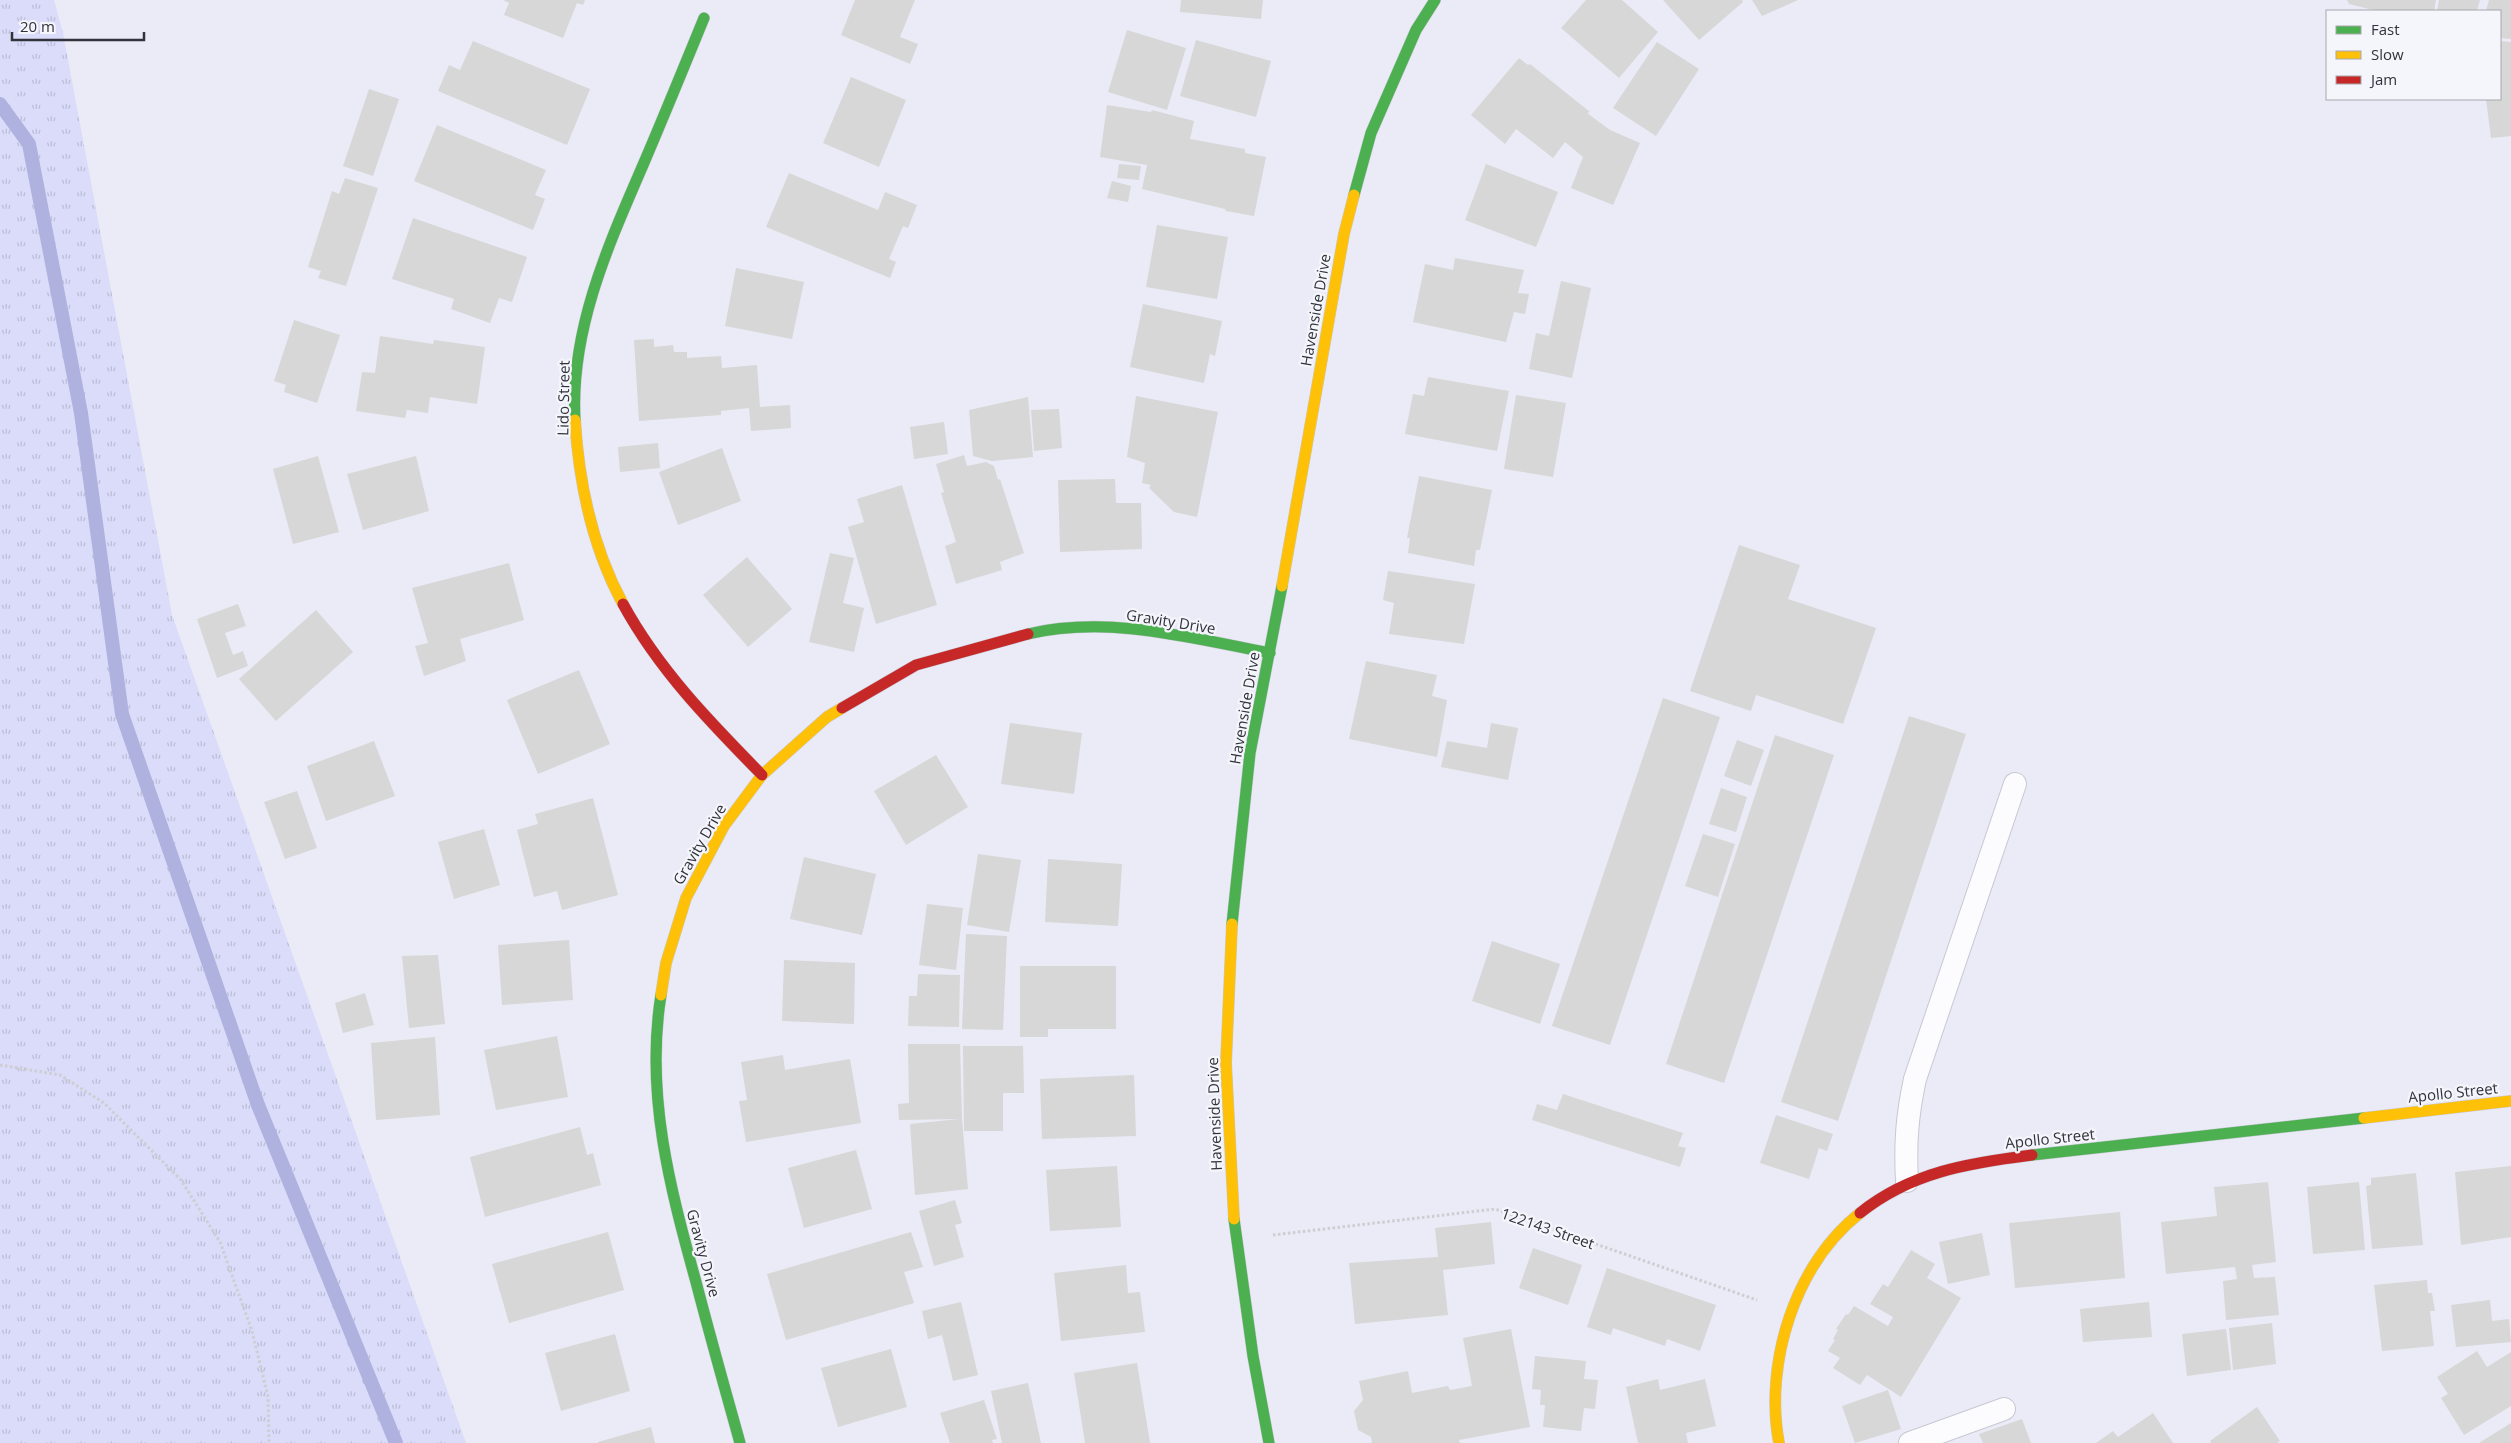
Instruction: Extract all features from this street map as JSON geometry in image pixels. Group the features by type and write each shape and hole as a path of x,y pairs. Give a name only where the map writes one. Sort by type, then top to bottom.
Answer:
{"street":[{"name":"Havenside Drive","path":"1269,1443 1253,1356 1236,1239 1226,1064 1228,974 1233,901 1250,753 1270,653 1344,234 1371,133 1416,30 1435,0"},
{"name":"Lido Street","path":"704,18 602,264 580,344 574,422 583,500 606,568 634,624 673,678 716,728 762,775"},
{"name":"Gravity Drive","path":"740,1443 673,1200 661,1142 656,1089 656,1025 666,963 686,898 724,826 762,775 827,717 916,665 1040,630 1091,627 1138,628 1270,653"},
{"name":"Apollo Street","path":"1779,1443 1774,1422 1776,1372 1791,1312 1810,1269 1839,1230 1882,1194 1906,1181 1944,1167 1974,1162 2511,1101"}],"lane":[{"path":"1906,1181 1906,1128 1915,1079 2015,784"},
{"path":"1910,1443 2004,1409"}],"path":[{"path":"0,1066 60,1075 104,1103 181,1180 220,1242 252,1331 268,1397 269,1443"},
{"name":"122143 Street","path":"1236,1239 1494,1209 1791,1312"}],"green space":[{"path":"0,0 54,0 63,33 172,615 466,1443 0,1443"}],"building":[{"path":"503,0 585,0 583,5 577,3 563,38 504,15 509,3"},
{"path":"855,0 915,0 900,37 918,44 910,64 841,35"},
{"path":"1181,0 1263,0 1261,19 1180,12"},
{"path":"1586,0 1622,0 1658,32 1619,78 1561,28"},
{"path":"1663,0 1742,0 1743,2 1699,40"},
{"path":"1752,0 1798,0 1762,16"},
{"path":"2347,0 2436,0 2434,10 2373,10 2349,4"},
{"path":"2439,0 2480,0 2477,10 2437,10"},
{"path":"2489,0 2511,0 2511,39 2501,38 2501,10 2486,10"},
{"path":"1127,30 1186,48 1167,110 1108,92"},
{"path":"1196,40 1271,61 1256,117 1180,96"},
{"path":"473,41 590,89 567,145 438,91 449,65 460,70"},
{"path":"2501,41 2511,42 2511,136 2491,138 2486,100 2501,100"},
{"path":"1657,42 1699,69 1656,136 1613,108"},
{"path":"1519,58 1528,65 1530,64 1590,112 1587,113 1610,130 1640,143 1613,205 1571,188 1583,157 1565,142 1553,158 1516,129 1505,144 1471,115"},
{"path":"851,77 906,100 879,167 823,143"},
{"path":"369,89 399,99 373,176 343,166"},
{"path":"1107,105 1151,112 1152,110 1194,121 1190,139 1245,149 1245,153 1266,157 1254,216 1226,211 1225,209 1142,189 1147,165 1100,157"},
{"path":"437,125 546,170 535,195 545,199 533,230 414,181"},
{"path":"1119,164 1141,166 1139,180 1117,178"},
{"path":"1486,164 1558,192 1536,247 1465,220"},
{"path":"789,173 878,210 885,192 917,205 908,228 903,226 889,259 896,262 890,278 766,227"},
{"path":"345,178 378,188 346,286 318,278 321,271 308,267 332,191 339,194"},
{"path":"1112,181 1131,186 1128,202 1107,198"},
{"path":"413,218 527,257 512,302 499,298 490,323 451,309 454,299 392,279"},
{"path":"1157,225 1228,237 1217,299 1146,287"},
{"path":"1455,258 1524,270 1518,293 1529,294 1525,314 1514,312 1506,342 1413,322 1425,264 1453,270"},
{"path":"736,268 804,282 792,339 725,326"},
{"path":"1561,281 1591,288 1572,378 1529,369 1536,333 1549,336"},
{"path":"1143,304 1222,321 1215,356 1210,354 1204,383 1130,367"},
{"path":"294,320 340,335 317,403 284,392 286,385 274,381"},
{"path":"380,336 433,344 434,340 485,347 477,404 430,397 428,413 407,410 405,418 356,411 362,372 375,373"},
{"path":"654,339 654,347 673,345 674,352 687,352 687,358 721,356 722,368 757,365 760,407 790,405 791,428 751,431 749,408 721,411 721,415 639,421 634,340"},
{"path":"1428,377 1509,391 1497,451 1405,434 1413,394 1424,396"},
{"path":"1516,395 1566,403 1553,477 1504,469"},
{"path":"1136,396 1218,412 1197,517 1174,512 1149,488 1151,485 1142,483 1145,463 1127,457"},
{"path":"1028,397 1033,457 992,461 973,456 969,410"},
{"path":"1059,409 1062,448 1034,451 1031,410"},
{"path":"944,422 948,454 914,459 910,427"},
{"path":"658,443 660,468 620,472 618,447"},
{"path":"722,448 741,501 678,525 659,472"},
{"path":"964,455 967,466 986,462 994,466 1024,553 1000,562 1002,570 956,584 945,546 956,542 941,493 944,492 936,464"},
{"path":"318,456 339,532 293,544 273,469"},
{"path":"416,456 429,511 363,530 347,474"},
{"path":"1419,476 1492,490 1480,550 1476,550 1474,566 1408,553 1410,538 1407,538"},
{"path":"1115,479 1116,503 1141,503 1142,549 1060,552 1058,480"},
{"path":"902,485 937,605 876,624 848,527 864,522 857,499"},
{"path":"1739,545 1800,565 1788,599 1876,628 1843,724 1756,695 1751,711 1690,691"},
{"path":"830,553 854,558 843,603 864,608 854,652 809,642"},
{"path":"747,557 792,609 748,647 703,595"},
{"path":"509,563 524,620 460,639 466,661 424,676 415,646 428,643 412,588"},
{"path":"1388,571 1475,584 1464,644 1389,634 1394,603 1383,600"},
{"path":"238,604 246,626 225,633 233,655 243,651 248,666 217,678 197,619"},
{"path":"316,610 353,652 276,721 239,679"},
{"path":"1366,661 1437,675 1432,696 1447,700 1437,757 1349,739"},
{"path":"579,670 610,744 538,774 507,700"},
{"path":"1663,698 1720,717 1610,1045 1552,1026"},
{"path":"1909,716 1966,734 1838,1121 1781,1102"},
{"path":"1010,723 1082,733 1074,794 1001,784"},
{"path":"1491,723 1518,728 1508,780 1441,767 1447,741 1487,748"},
{"path":"1775,735 1834,755 1724,1083 1666,1064"},
{"path":"1737,740 1764,750 1751,786 1724,776"},
{"path":"374,741 395,796 326,821 307,766"},
{"path":"936,755 968,807 906,845 874,791"},
{"path":"1721,788 1747,797 1736,832 1709,824"},
{"path":"297,791 317,848 285,859 264,802"},
{"path":"593,798 618,895 562,910 557,891 534,897 517,830 538,824 535,814"},
{"path":"484,829 500,885 454,899 438,842"},
{"path":"1703,834 1735,844 1718,897 1685,886"},
{"path":"978,854 1021,860 1009,932 967,925"},
{"path":"804,857 876,874 862,935 790,919"},
{"path":"1048,859 1122,864 1118,926 1045,922"},
{"path":"927,904 963,908 956,970 919,965"},
{"path":"966,934 1007,936 1003,1030 962,1029"},
{"path":"569,940 573,1000 502,1005 498,945"},
{"path":"1492,941 1560,964 1540,1024 1472,1001"},
{"path":"438,955 445,1024 409,1028 402,956"},
{"path":"784,960 855,963 854,1024 782,1021"},
{"path":"1020,966 1116,966 1116,1029 1048,1029 1048,1037 1020,1037"},
{"path":"918,974 960,975 959,1027 908,1026 909,996 917,996"},
{"path":"365,993 374,1025 343,1033 335,1003"},
{"path":"557,1036 568,1097 496,1110 484,1050"},
{"path":"435,1037 440,1115 376,1120 371,1043"},
{"path":"908,1044 960,1044 962,1119 968,1189 915,1195 910,1124 959,1119 899,1120 898,1104 909,1103"},
{"path":"963,1046 1023,1046 1024,1093 1003,1093 1003,1131 964,1131"},
{"path":"783,1055 785,1070 850,1059 861,1123 746,1142 739,1101 747,1100 741,1062"},
{"path":"1134,1075 1136,1136 1042,1139 1040,1079"},
{"path":"1563,1094 1683,1133 1678,1146 1686,1148 1680,1167 1532,1120 1537,1104 1557,1110"},
{"path":"1776,1115 1833,1134 1827,1151 1819,1148 1809,1179 1760,1163"},
{"path":"580,1127 587,1155 593,1153 601,1185 485,1217 470,1157"},
{"path":"856,1150 872,1209 804,1228 788,1168"},
{"path":"1117,1166 1121,1227 1050,1231 1046,1170"},
{"path":"2511,1166 2511,1237 2461,1245 2455,1172"},
{"path":"2416,1173 2423,1245 2372,1249 2366,1186 2371,1185 2371,1178"},
{"path":"2268,1182 2276,1262 2252,1265 2254,1278 2275,1277 2279,1315 2226,1320 2223,1281 2237,1279 2235,1267 2166,1274 2161,1222 2217,1216 2214,1187"},
{"path":"2359,1182 2365,1250 2313,1254 2307,1187"},
{"path":"955,1200 962,1223 955,1225 964,1257 934,1266 919,1211"},
{"path":"2120,1212 2125,1278 2015,1288 2009,1223"},
{"path":"1491,1222 1495,1264 1443,1270 1448,1315 1355,1324 1349,1263 1438,1257 1435,1228"},
{"path":"608,1232 624,1290 509,1323 492,1264"},
{"path":"911,1232 923,1267 904,1272 914,1303 786,1340 767,1274"},
{"path":"1982,1233 1990,1275 1948,1284 1939,1242"},
{"path":"1533,1248 1582,1265 1568,1305 1519,1288"},
{"path":"1911,1250 1935,1264 1927,1278 1961,1298 1901,1397 1867,1375 1860,1385 1833,1368 1840,1358 1828,1351 1835,1340 1833,1339 1838,1330 1836,1329 1854,1306 1888,1326 1893,1317 1870,1304 1883,1284 1888,1287"},
{"path":"1126,1265 1128,1293 1140,1292 1145,1332 1061,1341 1054,1273"},
{"path":"1607,1268 1716,1305 1700,1351 1667,1339 1665,1346 1613,1328 1611,1335 1587,1327"},
{"path":"2427,1280 2428,1293 2432,1293 2435,1311 2430,1311 2434,1346 2382,1351 2374,1285"},
{"path":"2490,1300 2492,1321 2509,1319 2511,1342 2456,1347 2451,1305"},
{"path":"961,1302 978,1375 953,1381 942,1335 928,1339 922,1311"},
{"path":"2149,1302 2152,1337 2083,1342 2080,1309"},
{"path":"2272,1323 2276,1364 2233,1370 2229,1328"},
{"path":"1511,1329 1530,1427 1459,1440 1460,1443 1372,1443 1371,1437 1358,1430 1354,1411 1363,1400 1359,1381 1408,1371 1412,1393 1448,1386 1450,1390 1472,1386 1463,1338"},
{"path":"2226,1329 2231,1370 2187,1376 2182,1334"},
{"path":"615,1334 630,1391 561,1411 545,1353"},
{"path":"891,1349 907,1407 838,1427 821,1368"},
{"path":"2477,1351 2487,1367 2511,1352 2511,1406 2464,1435 2441,1398 2448,1394 2437,1377"},
{"path":"1535,1356 1586,1361 1584,1379 1598,1380 1595,1409 1584,1408 1581,1431 1543,1427 1545,1405 1540,1405 1541,1390 1532,1389"},
{"path":"1137,1363 1150,1443 1085,1443 1074,1373"},
{"path":"1658,1379 1660,1390 1705,1379 1716,1426 1686,1433 1688,1443 1638,1443 1626,1387"},
{"path":"1028,1383 1041,1443 1002,1443 991,1391"},
{"path":"1888,1390 1901,1429 1855,1443 1842,1406"},
{"path":"984,1400 997,1439 992,1440 993,1443 950,1443 940,1413"},
{"path":"2257,1407 2280,1441 2277,1443 2211,1443 2210,1441"},
{"path":"2153,1413 2173,1443 2096,1443 2113,1431 2118,1437"},
{"path":"2022,1419 2031,1443 1983,1443 1979,1434"},
{"path":"2511,1423 2511,1443 2479,1443"},
{"path":"651,1427 655,1443 598,1443 598,1442"}],"waterway":[{"path":"0,104 29,144 81,413 122,714 258,1105 396,1443"}],"traffic: fast":[{"path":"1354,195 1371,133 1416,30 1435,0"},
{"path":"575,420 575,387 579,354 585,321 594,289 617,226 704,18"},
{"path":"1232,924 1250,753 1282,586"},
{"path":"1028,634 1058,629 1119,628 1180,635 1270,653"},
{"path":"661,995 656,1068 658,1105 669,1176 740,1443"},
{"path":"2032,1155 2364,1118"},
{"path":"1234,1219 1253,1356 1269,1443"}],"traffic: slow":[{"path":"1282,586 1344,234 1354,195"},
{"path":"575,420 580,468 589,515 603,560 623,604"},
{"path":"661,995 666,963 686,898 724,826 762,775 827,717 842,708"},
{"path":"1232,924 1226,1063 1234,1219"},
{"path":"2364,1118 2511,1101"},
{"path":"1779,1443 1776,1412 1776,1380 1781,1349 1790,1317 1802,1287 1818,1259 1837,1234 1860,1213"}],"traffic: jam":[{"path":"623,604 653,651 686,694 762,775"},
{"path":"842,708 916,665 1028,634"},
{"path":"1860,1213 1879,1199 1920,1179 1963,1166 2032,1155"}]}
